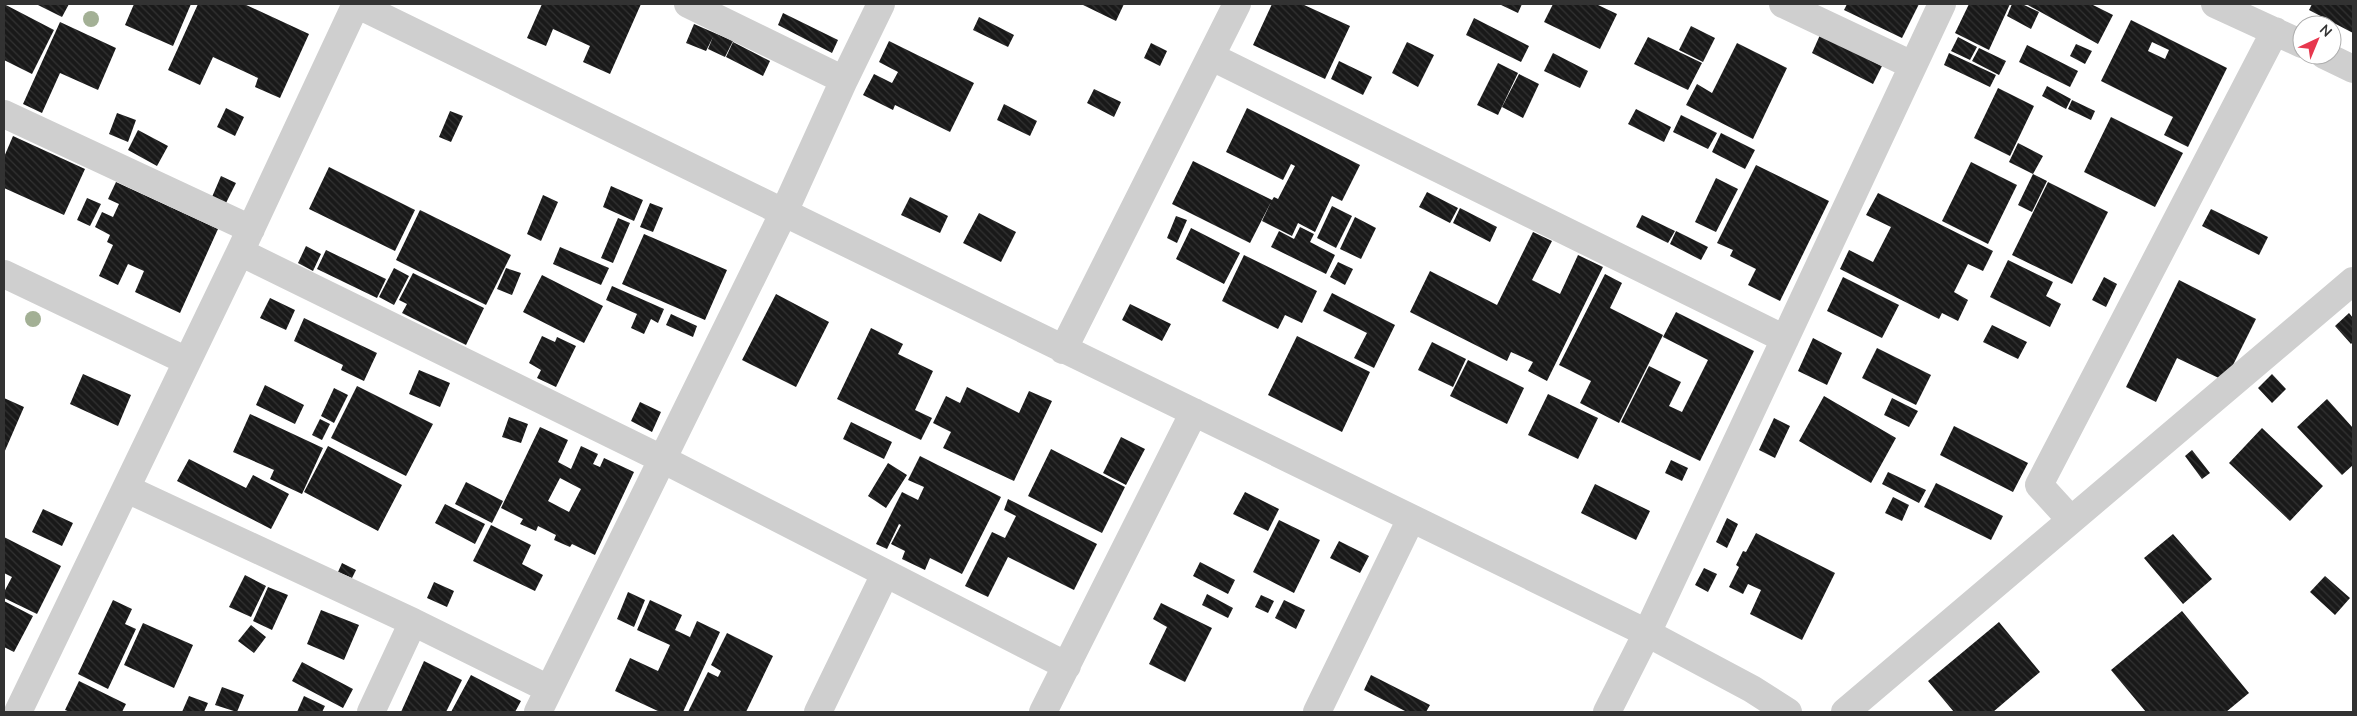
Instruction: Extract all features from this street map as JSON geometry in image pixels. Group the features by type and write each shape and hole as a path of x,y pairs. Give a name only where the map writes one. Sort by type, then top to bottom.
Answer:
{"street":[{"path":"18,712 127,490 356,4 1647,634 1752,689 1788,712"},
{"path":"688,4 844,80"},
{"path":"127,490 413,622 544,701 784,212 881,4"},
{"path":"1063,350 1237,4"},
{"path":"1783,4 1912,65"},
{"path":"1607,712 1647,634 1942,4"},
{"path":"2215,4 2292,39"},
{"path":"2071,520 2039,485 2275,31"},
{"path":"1212,56 1785,339"},
{"path":"4,114 662,459 1067,666"},
{"path":"4,274 187,361"},
{"path":"1845,712 2353,281"},
{"path":"1043,712 1194,412"},
{"path":"1316,712 1412,519"},
{"path":"818,712 885,574"},
{"path":"371,712 413,622"}],"building":[{"path":"4,4 54,30 32,74 4,60"},
{"path":"36,4 69,4 62,17"},
{"path":"134,4 191,4 173,46 125,25"},
{"path":"198,4 244,4 309,34 280,98 255,87 258,78 213,57 200,85 168,70"},
{"path":"542,4 641,4 610,74 583,62 590,46 553,29 546,46 527,38"},
{"path":"1081,4 1124,4 1116,21"},
{"path":"1272,4 1302,4 1350,26 1325,79 1253,45"},
{"path":"1499,4 1522,4 1518,13"},
{"path":"1553,4 1596,4 1617,14 1600,49 1544,22"},
{"path":"1847,4 1919,4 1902,38 1844,10"},
{"path":"1969,4 2010,4 1989,50 1955,33"},
{"path":"2012,4 2022,4 2039,12 2031,29 2007,16"},
{"path":"2026,4 2091,4 2113,15 2098,44"},
{"path":"2312,4 2353,4 2353,33 2342,27 2342,15 2319,15 2309,10"},
{"path":"783,13 838,40 832,53 778,25"},
{"path":"979,17 1014,35 1008,47 973,30"},
{"path":"1474,18 1529,46 1521,62 1466,35"},
{"path":"2131,20 2227,68 2188,147 2164,135 2173,117 2101,81","holes":["2152,42 2169,50 2165,59 2148,51"]},
{"path":"60,22 116,48 98,90 60,73 42,113 23,104"},
{"path":"694,24 733,41 725,57 708,49 713,37 706,51 686,43"},
{"path":"1691,26 1715,38 1703,62 1679,50"},
{"path":"1820,35 1882,66 1873,84 1812,53"},
{"path":"1648,37 1702,63 1688,90 1634,64"},
{"path":"1958,37 1977,47 1970,60 1951,51"},
{"path":"889,41 974,83 950,132 895,105 893,110 863,95 874,74 892,83 898,72 879,62"},
{"path":"733,42 770,61 763,76 726,57"},
{"path":"1407,42 1434,55 1418,87 1392,73"},
{"path":"1151,43 1167,51 1160,66 1144,58"},
{"path":"1737,43 1787,68 1753,139 1686,105 1697,84 1712,93"},
{"path":"2076,44 2092,51 2085,64 2070,56"},
{"path":"2027,45 2078,71 2070,87 2019,62"},
{"path":"1979,48 2006,61 1999,75 1972,61"},
{"path":"1553,53 1588,71 1580,88 1544,71"},
{"path":"1949,53 1996,75 1990,87 1944,65"},
{"path":"1339,61 1372,77 1363,95 1331,79"},
{"path":"1498,63 1518,73 1498,115 1477,105"},
{"path":"1519,74 1539,84 1523,118 1502,107"},
{"path":"2047,86 2071,99 2066,109 2042,96"},
{"path":"1998,88 2034,106 2010,156 1974,138"},
{"path":"1094,89 1121,102 1114,117 1087,103"},
{"path":"2072,100 2095,111 2091,120 2068,109"},
{"path":"1004,104 1037,121 1030,136 997,120"},
{"path":"226,108 244,117 235,136 217,127"},
{"path":"1247,108 1360,165 1342,201 1332,196 1315,232 1298,223 1292,236 1262,221 1271,202 1250,243 1172,204 1193,161 1272,200 1274,197 1278,199 1295,166 1291,164 1283,180 1226,152"},
{"path":"1636,109 1671,127 1664,142 1628,124"},
{"path":"450,111 463,116 451,142 439,137"},
{"path":"117,113 136,120 128,142 109,134"},
{"path":"1681,115 1717,133 1708,149 1673,132"},
{"path":"2111,117 2183,153 2155,207 2084,172"},
{"path":"138,130 168,146 157,166 128,150"},
{"path":"1721,133 1755,150 1745,169 1712,152"},
{"path":"13,136 85,169 64,215 4,188 4,157"},
{"path":"2018,143 2043,156 2033,174 2009,162"},
{"path":"1971,162 2017,185 1988,244 1942,221"},
{"path":"1756,165 1829,201 1780,301 1748,285 1756,269 1730,256 1733,250 1717,243"},
{"path":"329,167 415,210 395,251 309,209"},
{"path":"2033,174 2047,181 2032,212 2018,205"},
{"path":"221,176 236,183 226,203 212,197"},
{"path":"1716,178 1738,189 1716,232 1695,222"},
{"path":"116,182 218,229 180,313 135,292 144,271 128,264 118,285 99,276 113,245 107,242 110,235 95,227 102,212 113,217 119,204 108,199"},
{"path":"2048,182 2108,212 2072,284 2012,255"},
{"path":"611,186 643,200 634,221 603,207"},
{"path":"1427,192 1458,208 1450,223 1419,207"},
{"path":"1878,193 1993,251 1983,271 1968,264 1954,292 1968,300 1958,321 1942,313 1939,319 1840,269 1849,250 1873,262 1891,227 1866,215"},
{"path":"543,195 558,202 541,241 527,234"},
{"path":"910,197 948,216 940,233 901,215"},
{"path":"87,198 101,204 90,226 77,220"},
{"path":"650,203 663,208 653,232 640,227"},
{"path":"1332,206 1352,216 1336,248 1317,238"},
{"path":"1460,208 1497,227 1490,242 1453,223"},
{"path":"2211,209 2268,237 2259,255 2202,226"},
{"path":"420,210 511,255 486,305 396,260"},
{"path":"979,213 1016,232 1001,262 963,243"},
{"path":"1642,215 1675,231 1668,243 1636,227"},
{"path":"1176,216 1187,220 1177,243 1167,238"},
{"path":"1355,217 1376,228 1361,259 1340,249"},
{"path":"618,218 630,223 613,263 601,258"},
{"path":"1300,227 1314,234 1310,242 1335,255 1326,274 1271,247 1279,231 1294,239"},
{"path":"1191,228 1240,253 1224,284 1176,259"},
{"path":"1676,231 1708,247 1701,260 1670,244"},
{"path":"1533,232 1552,241 1532,280 1560,294 1578,255 1603,267 1547,381 1528,371 1533,362 1511,352 1507,361 1410,312 1430,271 1497,305"},
{"path":"644,234 727,270 705,320 622,284"},
{"path":"306,246 321,254 313,271 298,263"},
{"path":"560,247 609,268 601,285 553,264"},
{"path":"326,250 386,279 377,298 317,269"},
{"path":"1244,255 1317,291 1302,323 1285,315 1278,329 1222,301"},
{"path":"2008,260 2053,282 2046,296 2061,304 2050,327 1990,297"},
{"path":"1338,262 1353,269 1345,285 1330,277"},
{"path":"394,268 409,276 394,305 379,297"},
{"path":"506,268 521,273 512,295 497,289"},
{"path":"413,273 484,308 466,345 402,313 407,304 399,300"},
{"path":"1605,274 1622,283 1610,308 1663,335 1619,423 1580,403 1591,381 1559,365"},
{"path":"542,275 603,306 584,343 523,312"},
{"path":"1843,277 1899,305 1882,338 1827,311"},
{"path":"2104,277 2117,284 2106,307 2092,300"},
{"path":"2179,280 2256,319 2225,381 2177,358 2156,402 2126,387"},
{"path":"612,286 664,309 658,323 651,319 644,334 631,328 637,314 606,300"},
{"path":"1332,293 1395,325 1374,368 1354,358 1367,333 1323,311"},
{"path":"776,294 829,322 796,387 742,360"},
{"path":"270,298 295,310 286,330 260,318"},
{"path":"1130,304 1171,324 1162,341 1122,320"},
{"path":"1676,312 1754,351 1700,461 1621,422 1649,366 1681,382 1669,406 1682,412 1708,360 1663,337"},
{"path":"2349,313 2353,318 2353,342 2351,344 2335,326"},
{"path":"671,314 697,326 693,337 666,325"},
{"path":"304,318 377,353 364,381 341,370 343,365 294,341"},
{"path":"1992,325 2027,342 2018,359 1983,342"},
{"path":"871,328 903,344 898,354 933,371 915,410 932,418 921,440 837,399"},
{"path":"542,336 555,342 557,337 576,346 556,387 537,378 541,370 529,363"},
{"path":"1297,336 1370,372 1342,432 1268,395"},
{"path":"1813,338 1842,353 1827,385 1798,371"},
{"path":"1432,342 1466,359 1453,387 1418,370"},
{"path":"1877,348 1931,375 1916,405 1862,378"},
{"path":"1468,360 1524,388 1507,424 1450,396"},
{"path":"419,370 450,383 440,407 409,394"},
{"path":"83,374 131,395 118,426 70,404"},
{"path":"2272,374 2286,389 2272,403 2258,388"},
{"path":"265,385 304,405 295,424 256,405"},
{"path":"357,386 433,424 406,476 331,438"},
{"path":"967,387 1019,413 1029,391 1052,401 1014,481 943,448 951,432 933,423 946,396 960,403"},
{"path":"334,388 348,395 334,423 321,416"},
{"path":"1548,394 1598,418 1578,459 1528,435"},
{"path":"1824,396 1896,438 1871,483 1799,441"},
{"path":"4,398 24,407 4,453"},
{"path":"1892,398 1918,411 1909,427 1884,415"},
{"path":"2327,399 2353,428 2353,465 2342,475 2297,427"},
{"path":"640,402 661,412 652,432 631,421"},
{"path":"250,414 323,448 302,494 270,479 274,470 233,452"},
{"path":"509,417 528,424 521,443 502,437"},
{"path":"1774,418 1790,426 1775,458 1759,450"},
{"path":"320,419 330,424 322,440 312,435"},
{"path":"851,422 892,442 884,459 843,439"},
{"path":"1954,426 2028,463 2013,492 1940,455"},
{"path":"540,427 568,440 558,462 571,469 581,446 598,454 593,464 600,467 604,458 634,472 595,555 572,544 570,547 554,540 556,535 538,526 536,531 520,524 523,519 501,508","holes":["560,478 581,489 569,512 548,501"]},
{"path":"2262,428 2323,486 2290,521 2229,463"},
{"path":"1121,437 1145,449 1126,485 1103,473"},
{"path":"328,446 402,485 378,531 304,492"},
{"path":"1051,449 1125,487 1102,533 1028,496"},
{"path":"2192,450 2210,473 2202,479 2185,456"},
{"path":"920,456 1001,497 962,574 930,558 925,570 902,559 905,551 891,544 901,525 899,524 887,549 876,544 902,492 918,500 924,487 908,480"},
{"path":"189,459 246,488 253,475 289,494 271,529 177,481"},
{"path":"1671,460 1688,468 1682,481 1665,473"},
{"path":"888,463 907,475 886,508 868,496"},
{"path":"1888,472 1926,490 1919,503 1882,484"},
{"path":"466,482 503,501 492,523 455,504"},
{"path":"1936,483 2003,516 1991,540 1924,507"},
{"path":"1595,484 1650,511 1636,540 1581,513"},
{"path":"1245,492 1279,509 1268,531 1233,514"},
{"path":"1893,497 1909,505 1902,521 1885,513"},
{"path":"1008,499 1097,544 1074,590 1008,557 988,597 965,586 992,532 1005,538 1016,516 1004,510"},
{"path":"445,504 485,524 475,544 435,523"},
{"path":"43,509 73,523 62,546 32,532"},
{"path":"1727,518 1738,524 1727,548 1716,542"},
{"path":"1279,520 1320,540 1294,593 1253,572"},
{"path":"491,525 531,545 522,564 543,575 535,591 473,561"},
{"path":"1756,533 1835,573 1802,640 1750,614 1761,590 1748,584 1743,594 1729,587 1739,567 1736,565 1743,551 1746,552"},
{"path":"2173,534 2212,579 2183,604 2144,558"},
{"path":"4,537 61,566 37,614 4,598 4,592 12,577 4,573"},
{"path":"1339,541 1369,556 1360,573 1330,558"},
{"path":"1200,562 1235,580 1228,594 1193,576"},
{"path":"342,563 356,570 352,578 338,572"},
{"path":"1704,568 1717,574 1708,592 1695,585"},
{"path":"245,575 266,586 251,617 229,607"},
{"path":"2325,576 2350,598 2335,615 2310,592"},
{"path":"434,582 454,591 447,607 427,598"},
{"path":"268,587 288,595 272,630 253,621"},
{"path":"628,592 645,600 634,627 617,619"},
{"path":"1207,594 1233,608 1228,618 1202,605"},
{"path":"1261,595 1274,601 1268,613 1255,607"},
{"path":"113,600 132,609 125,624 136,629 108,689 78,674"},
{"path":"650,600 682,615 675,630 690,637 697,621 720,632 683,712 660,712 615,691 630,658 658,671 670,645 637,630"},
{"path":"1284,600 1305,610 1296,629 1275,618"},
{"path":"4,601 33,616 14,652 4,647"},
{"path":"1161,603 1212,628 1185,682 1149,664 1167,627 1153,619"},
{"path":"321,610 359,625 344,660 307,644"},
{"path":"2182,611 2249,693 2226,712 2146,712 2111,670"},
{"path":"1999,622 2040,672 1993,712 1954,712 1928,681"},
{"path":"143,623 193,645 174,688 124,665"},
{"path":"251,625 266,637 254,653 238,641"},
{"path":"727,633 773,656 746,712 688,712 708,672 718,677 721,671 711,665"},
{"path":"424,661 462,680 446,712 401,712"},
{"path":"302,662 353,689 343,708 292,681"},
{"path":"471,675 521,701 515,712 451,712"},
{"path":"1371,675 1430,705 1426,712 1407,712 1364,690"},
{"path":"79,681 126,704 122,712 70,712 65,710"},
{"path":"222,687 244,695 237,712 215,705"},
{"path":"189,696 208,703 204,712 182,712"},
{"path":"304,696 325,706 322,712 297,712"}]}
